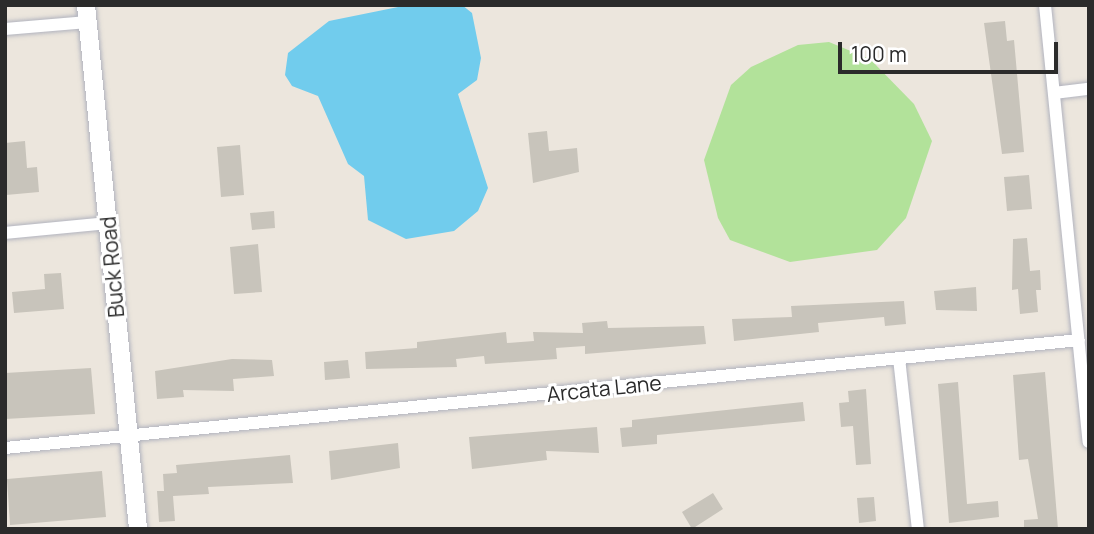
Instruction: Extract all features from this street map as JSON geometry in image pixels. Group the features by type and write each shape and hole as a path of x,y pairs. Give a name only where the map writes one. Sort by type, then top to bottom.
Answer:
{"street":[{"path":"1045,5 1089,442"},
{"path":"5,29 87,13"},
{"name":"Buck Road","path":"87,13 138,529"},
{"path":"1054,93 1089,89"},
{"path":"5,233 108,223"},
{"name":"Arcata Lane","path":"5,448 1079,340"},
{"path":"899,358 918,529"}],"green space":[{"path":"829,42 870,59 914,104 932,141 906,218 877,250 790,262 730,240 718,218 704,160 731,85 751,67 798,45"}],"water":[{"path":"408,5 462,5 472,13 481,58 477,80 458,94 488,188 478,211 454,231 406,239 368,220 364,176 348,164 318,96 292,86 285,75 288,53 329,21"}],"building":[{"path":"1005,21 1007,41 1014,40 1024,152 1002,154 984,23"},
{"path":"547,131 549,151 577,148 579,172 533,183 528,133"},
{"path":"25,141 27,168 37,167 39,192 6,195 5,143"},
{"path":"240,145 244,195 221,197 217,147"},
{"path":"1029,175 1032,209 1007,211 1004,177"},
{"path":"274,211 275,228 252,230 250,213"},
{"path":"1027,238 1030,271 1040,270 1041,290 1036,290 1038,312 1020,314 1018,289 1012,290 1013,239"},
{"path":"258,244 262,292 234,294 230,247"},
{"path":"61,273 64,309 14,313 12,292 45,289 44,274"},
{"path":"976,287 977,311 936,310 934,291"},
{"path":"904,301 906,324 885,326 884,317 818,323 819,332 734,341 732,319 792,317 791,306"},
{"path":"607,321 608,328 704,326 706,344 585,354 585,346 556,348 557,359 485,364 484,356 456,359 457,367 366,369 365,352 417,348 417,342 506,332 507,343 534,341 533,332 583,333 582,323"},
{"path":"232,359 272,360 274,376 233,379 234,391 183,390 184,397 157,399 155,371"},
{"path":"348,360 350,378 325,380 324,362"},
{"path":"91,368 95,414 5,419 5,373"},
{"path":"1045,372 1058,529 1024,529 1024,520 1038,519 1028,459 1019,460 1013,375"},
{"path":"958,382 967,504 998,501 999,517 949,523 938,384"},
{"path":"866,389 871,464 856,465 853,426 841,427 839,403 849,402 848,391"},
{"path":"803,402 805,421 657,435 657,444 622,447 620,428 632,427 632,420"},
{"path":"597,427 599,453 546,451 547,460 472,469 469,437"},
{"path":"398,443 400,468 331,480 329,451"},
{"path":"290,455 293,483 208,487 209,494 173,496 175,521 159,522 157,491 164,491 163,474 177,473 176,465"},
{"path":"102,471 106,517 10,525 7,479"},
{"path":"713,493 723,509 692,529 682,512"},
{"path":"874,497 876,521 859,523 857,498"}]}
